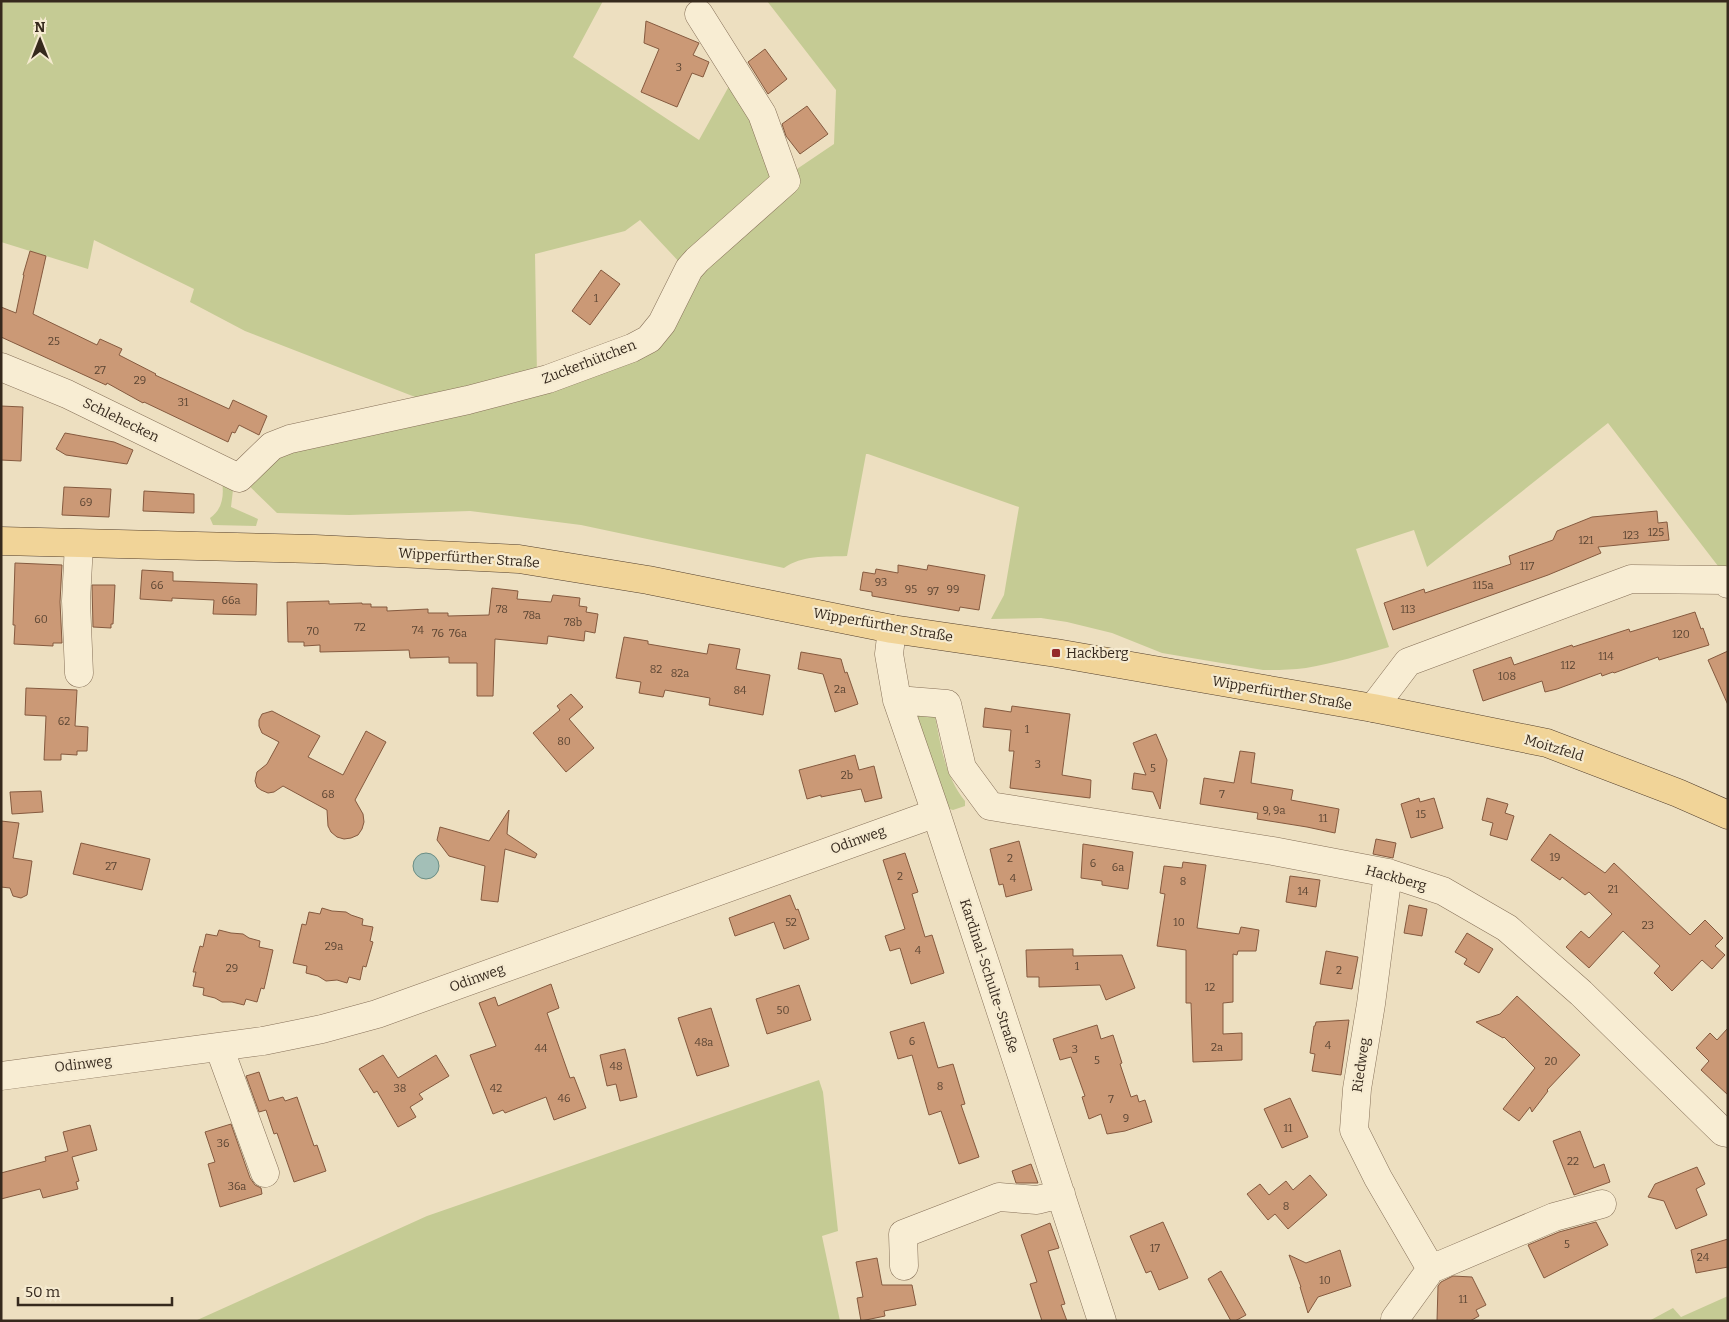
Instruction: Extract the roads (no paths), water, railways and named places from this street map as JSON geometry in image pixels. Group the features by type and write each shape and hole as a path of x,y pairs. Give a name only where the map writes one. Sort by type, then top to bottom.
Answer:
{"main road":[{"name":"Wipperfürther Straße","path":"1,541 315,549 519,559 648,580 892,629 1047,652 1373,708"},
{"name":"Moitzfeld","path":"1373,708 1547,743 1678,793 1728,815"}],"street":[{"name":"Zuckerhütchen","path":"239,478 272,446 290,438 468,400 539,381 632,348 649,339 662,323 689,269 786,181 762,114 700,14"},
{"name":"Schlehecken","path":"1,367 67,394 239,478"},
{"path":"79,544 76,600 79,673"},
{"path":"1373,708 1408,662 1631,579 1726,582"},
{"name":"Kardinal-Schulte-Straße","path":"892,629 889,654 897,700 936,813 1102,1321"},
{"name":"Hackberg","path":"897,700 947,704 962,768 990,806 1272,851 1388,873 1443,891 1507,928 1581,993 1723,1132 1728,1133"},
{"name":"Odinweg","path":"1,1076 263,1041 322,1029 377,1014 936,813"},
{"name":"Riedweg","path":"1388,873 1371,1004 1357,1089 1354,1130 1378,1178 1431,1269"},
{"path":"219,1047 266,1173"},
{"path":"904,1266 903,1234 999,1197 1037,1200 1060,1194"},
{"path":"1395,1319 1431,1269 1554,1217 1602,1204"}],"water":[{"path":"426,853 435,857 439,866 435,875 426,879 417,875 413,866 417,857"}],"place":[{"name":"Hackberg","path":"1056,653"}]}
